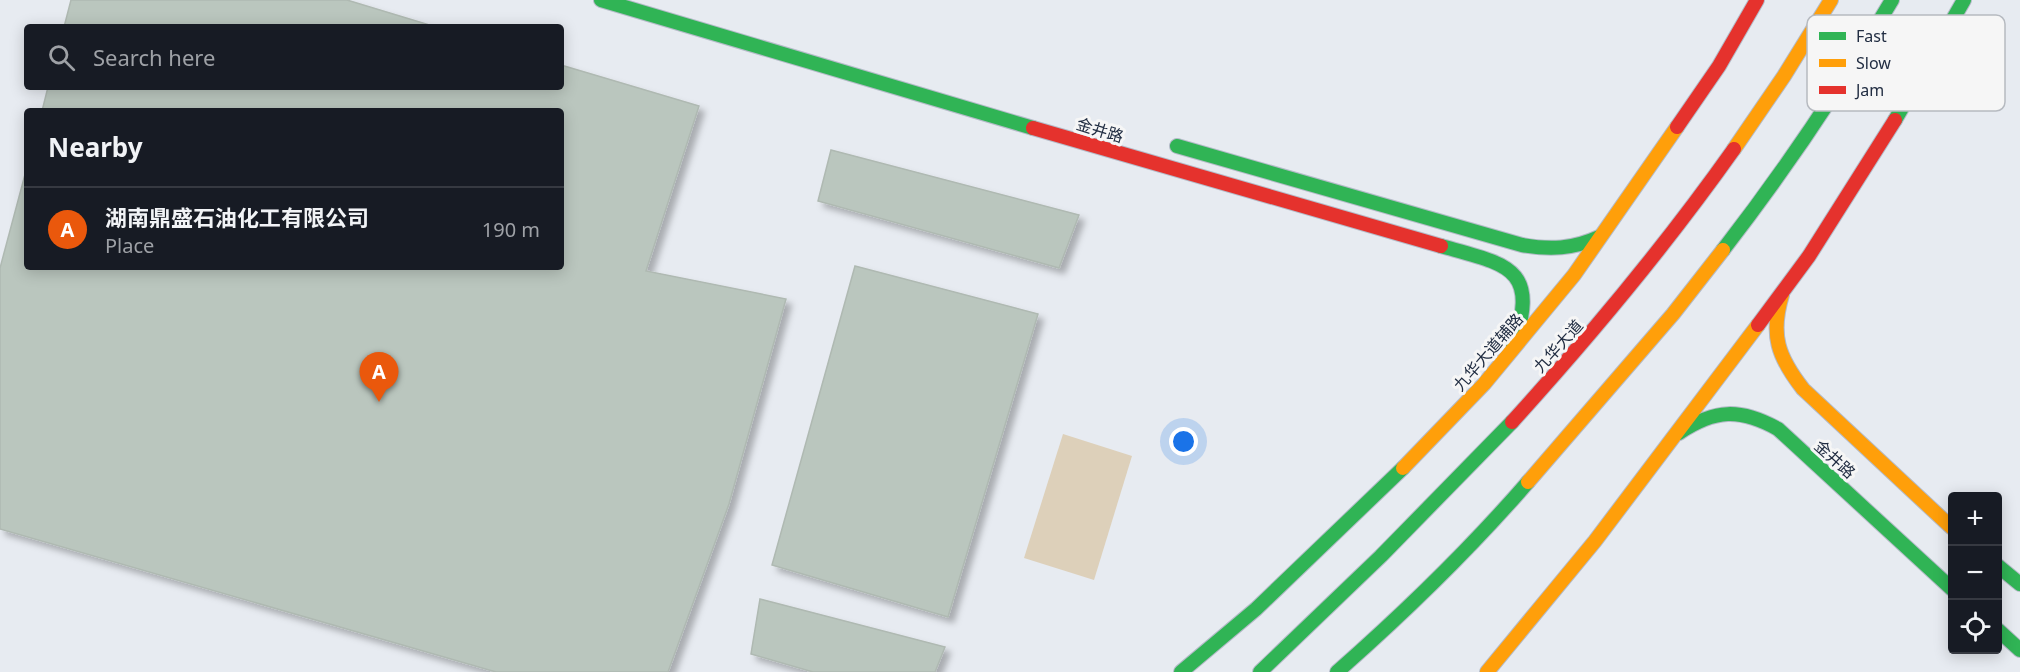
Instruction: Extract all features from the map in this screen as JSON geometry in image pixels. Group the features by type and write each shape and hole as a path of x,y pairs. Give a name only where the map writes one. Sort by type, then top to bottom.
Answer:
{"main road":[{"name":"金井路","path":"601,0 1318,212 1486,259 1505,267 1518,279 1522,304 1520,329 1514,348"},
{"name":"九华大道辅路","path":"1181,672 1256,609 1386,486 1484,384 1574,275 1719,66 1757,0"},
{"name":"九华大道","path":"1822,15 1831,0"},
{"path":"1883,15 1892,0"},
{"path":"1956,15 1964,0"},
{"name":"九华大道","path":"1260,672 1455,484 1588,338 1699,199 1807,40"},
{"path":"1337,672 1389,626 1500,514 1673,314 1773,185 1823,111"},
{"path":"1487,672 1534,619 1608,526 1807,258 1858,182 1901,111"},
{"path":"1160,141 1522,244 1541,248 1569,249 1584,245 1599,237"},
{"name":"金井路","path":"1785,287 1776,315 1776,341 1791,375 1803,389 1948,523"},
{"name":"金井路","path":"1675,436 1715,414 1750,415 1764,421 1778,429 1948,584"},
{"path":"2002,569 2020,584"},
{"path":"2002,634 2020,650"}],"shaded area":[{"path":"1063,434 1132,456 1094,580 1024,558"}],"building":[{"path":"71,0 347,0 426,24 65,24"},
{"path":"564,66 699,106 646,271 786,299 729,504 668,672 496,672 0,529 0,268 24,178 24,270 564,270 564,108 43,108 47,90 564,90"},
{"path":"831,150 1079,215 1059,268 818,201"},
{"path":"855,266 1038,314 948,617 772,565"},
{"path":"760,599 945,647 935,672 813,672 751,654"}],"traffic: fast":[{"path":"601,0 1033,128"},
{"path":"1883,15 1892,0"},
{"path":"1955,15 1964,0"},
{"path":"1723,250 1823,111"},
{"path":"1895,120 1900,111"},
{"path":"1177,146 1522,245 1542,248 1561,247 1580,244 1599,237"},
{"path":"1441,246 1501,265 1513,274 1520,285 1523,301 1513,348"},
{"path":"1679,433 1704,419 1728,414 1752,417 1778,429 1948,585"},
{"path":"1260,672 1381,556 1512,422"},
{"path":"1181,672 1256,609 1403,468"},
{"path":"1337,672 1436,580 1528,482"},
{"path":"2002,569 2020,584"},
{"path":"2002,634 2020,650"}],"traffic: slow":[{"path":"1822,15 1831,0"},
{"path":"1734,149 1807,39"},
{"path":"1403,468 1484,384 1574,275 1677,127"},
{"path":"1528,482 1673,314 1723,250"},
{"path":"1782,295 1778,309 1777,334 1782,356 1794,377 1803,389 1948,524"},
{"path":"1487,672 1595,541 1758,325"}],"traffic: jam":[{"path":"1677,127 1719,66 1757,0"},
{"path":"1758,325 1809,256 1895,120"},
{"path":"1033,128 1441,246"},
{"path":"1512,422 1627,289 1734,149"}],"place":[{"name":"湖南鼎盛石油化工有限公司","path":"379,402"}]}
